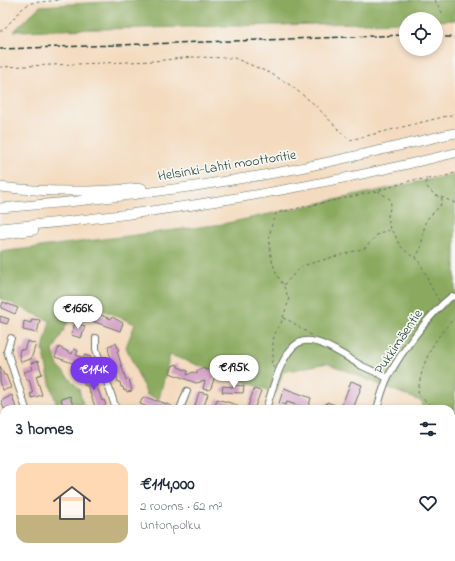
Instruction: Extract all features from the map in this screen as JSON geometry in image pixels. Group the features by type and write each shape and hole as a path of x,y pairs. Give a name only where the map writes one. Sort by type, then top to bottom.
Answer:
{"highway":[{"name":"Helsinki-Lahti moottoritie","path":"0,208 119,197 183,188 304,167 455,133"},
{"path":"0,235 213,203 288,190 455,153"},
{"path":"0,187 51,192 109,191 163,186 183,188"},
{"path":"0,228 130,215"}],"street":[{"name":"Pukkimäentie","path":"378,405 387,378 413,339 441,304 454,296"},
{"path":"11,338 7,351 25,405"},
{"path":"96,338 96,349 115,405"},
{"path":"267,405 279,370 287,355 298,343 310,340 324,345 387,378"},
{"path":"182,405 187,391"}],"path":[{"path":"0,31 4,29 22,9 30,3 60,0"},
{"path":"435,0 444,16"},
{"path":"0,67 154,61 193,57 234,58 290,84 314,104 350,140 455,114"},
{"path":"279,370 276,371 271,364 273,358 273,340 289,300 277,276 270,255 269,245 271,226 276,213 377,191 413,180 443,177 455,173"},
{"path":"427,179 425,182 427,187 440,197 455,203"},
{"path":"377,191 390,199 391,205 388,215 390,230 395,234 402,249 417,260 424,270 430,285 441,304"},
{"path":"417,260 417,254 421,248 425,223 440,206 442,201 440,197"},
{"path":"283,286 302,266 365,248 379,233 390,230"},
{"path":"283,318 308,332 313,337 315,342"},
{"path":"430,405 418,395 419,381 425,362 436,340 455,318"}],"green space":[{"path":"137,0 455,0 455,20 443,21 443,12 399,12 399,22 14,31 40,6"},
{"path":"455,174 455,405 422,405 423,402 327,363 283,372 276,393 170,355 159,399 147,395 126,347 135,324 79,300 53,351 58,366 79,389 83,405 57,405 50,383 43,349 50,321 0,298 0,252 223,224"}],"building":[{"path":"3,302 18,308 15,314 1,308"},
{"path":"82,305 99,311 98,314 111,319 112,317 123,323 120,331 78,316"},
{"path":"0,316 9,319 7,324 0,322"},
{"path":"32,319 40,320 37,333 23,330 24,321 31,323"},
{"path":"75,323 85,326 81,338 71,335"},
{"path":"27,341 36,344 31,359 21,362 19,354 20,349 24,350"},
{"path":"116,343 126,380 129,379 132,391 124,391 123,387 121,387 120,382 118,382 115,368 113,368 109,358 111,358 108,346"},
{"path":"59,347 72,354 74,349 78,351 76,355 83,358 84,355 91,357 87,368 55,357"},
{"path":"38,361 42,374 36,376 42,395 32,398 30,394 33,393 29,379 27,380 24,372 33,369 31,363"},
{"path":"175,364 178,365 178,367 188,371 187,375 193,372 197,374 197,371 204,368 205,370 208,369 214,372 213,375 215,376 211,388 209,390 203,389 205,381 196,383 170,373 173,365 174,366"},
{"path":"0,366 4,375 6,375 11,388 3,390 0,381"},
{"path":"95,373 97,380 95,381 102,401 104,400 106,405 94,405 87,385 85,386 83,381 86,380 85,377"},
{"path":"351,381 362,385 354,405 342,405"},
{"path":"233,385 244,386 243,393 222,392 223,386 233,387"},
{"path":"284,388 311,398 309,405 296,405 287,402 286,405 279,403"},
{"path":"254,389 261,391 256,405 248,405"},
{"path":"199,392 208,394 204,405 195,405"},
{"path":"12,395 15,405 2,405 1,401"},
{"path":"70,396 73,405 63,405 61,399"},
{"path":"143,397 146,397 169,405 143,405 140,404"},
{"path":"217,399 237,405 215,405"},
{"path":"327,402 334,405 326,405"}],"railway":[{"path":"0,49 399,35"},
{"path":"443,37 455,37"}]}
